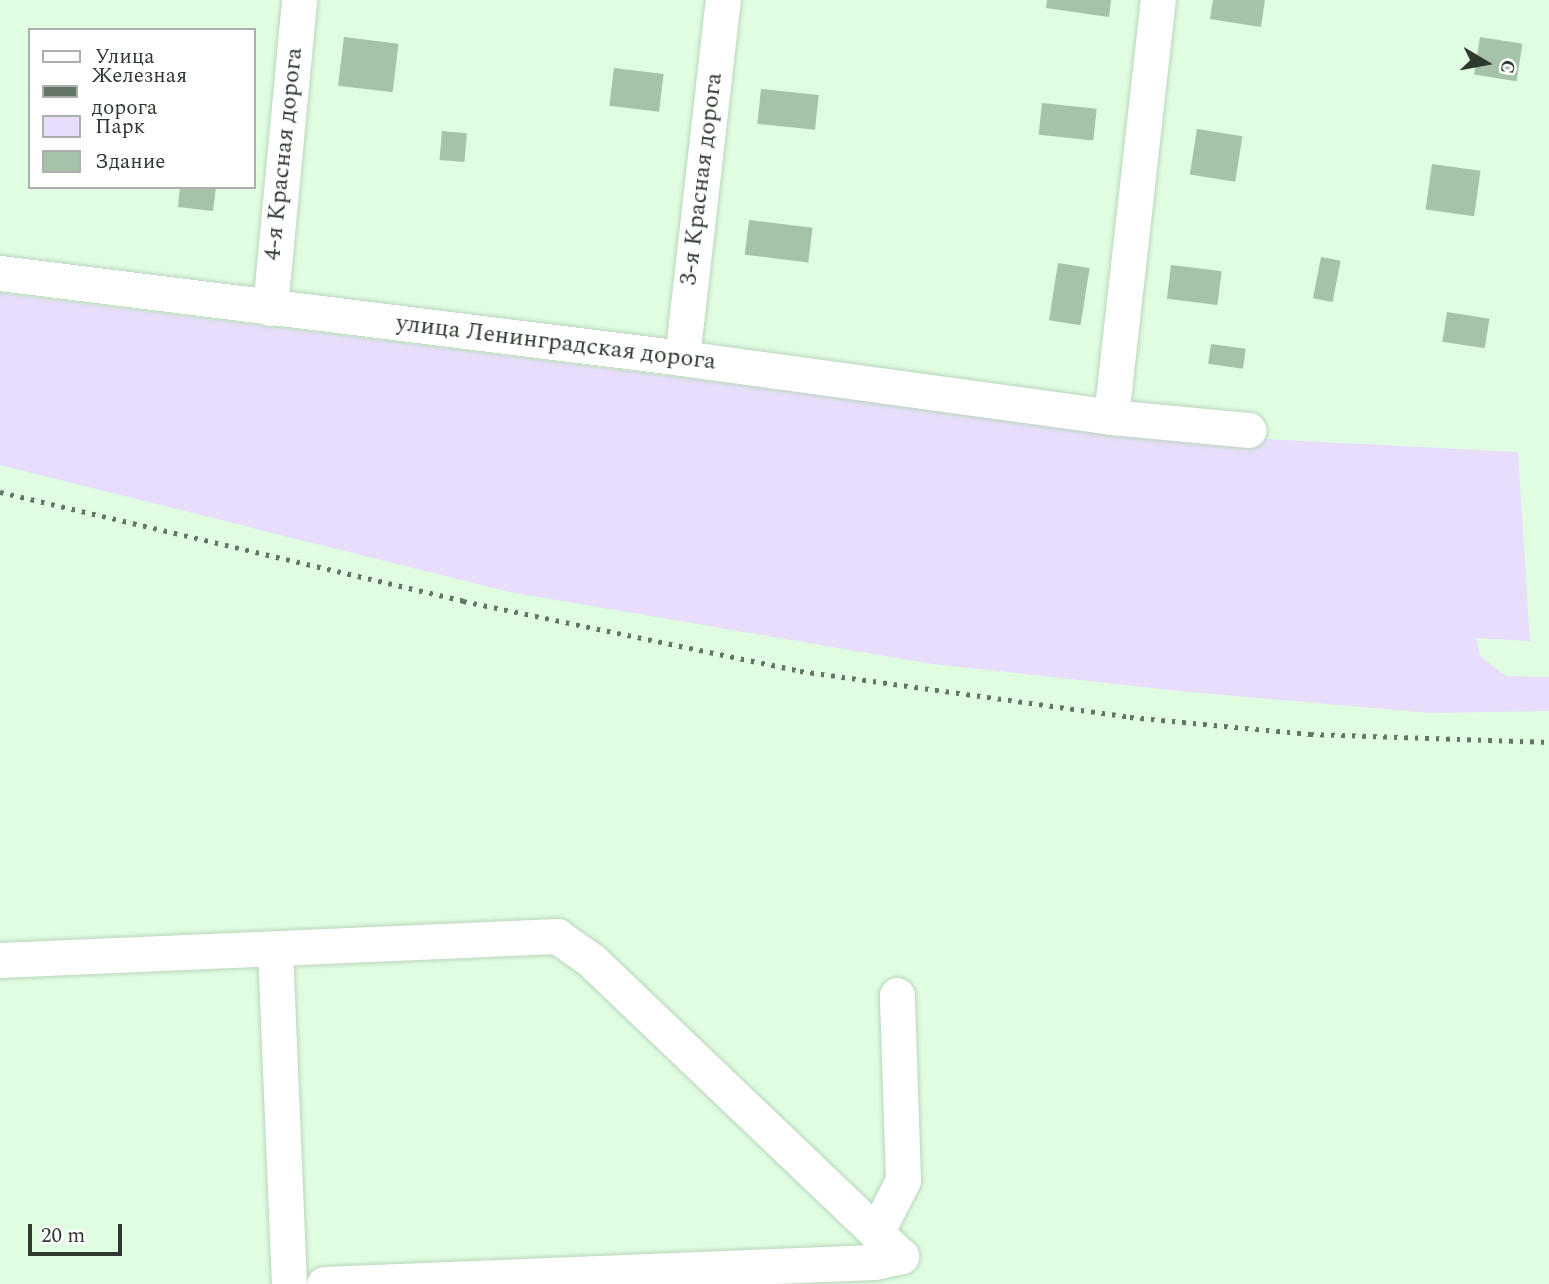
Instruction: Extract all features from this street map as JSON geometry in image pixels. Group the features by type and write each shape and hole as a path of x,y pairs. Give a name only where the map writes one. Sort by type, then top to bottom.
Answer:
{"street":[{"name":"4-я Красная дорога","path":"270,308 299,0"},
{"name":"3-я Красная дорога","path":"682,358 723,0"},
{"path":"1111,417 1158,0"},
{"name":"улица Ленинградская дорога","path":"0,272 682,358 1111,417 1248,430"},
{"path":"0,960 556,936 591,960 901,1256 875,1262 324,1284"},
{"path":"275,950 289,1284"},
{"path":"876,1233 903,1180 897,995"}],"green space":[{"path":"0,293 1112,431 1518,452 1530,641 1476,638 1481,657 1506,676 1549,677 1549,711 1430,713 1189,692 932,664 509,592 0,465"}],"building":[{"path":"1047,0 1111,0 1109,17 1046,8"},
{"path":"1213,0 1265,0 1261,27 1210,19"},
{"path":"344,37 399,44 393,92 338,86"},
{"path":"1480,37 1522,44 1517,81 1474,75"},
{"path":"614,68 664,74 659,112 609,106"},
{"path":"761,89 819,95 815,130 757,124"},
{"path":"1042,103 1097,109 1093,141 1039,135"},
{"path":"1197,129 1242,136 1235,182 1190,174"},
{"path":"442,131 467,133 464,162 439,160"},
{"path":"1432,164 1481,171 1474,216 1426,210"},
{"path":"180,189 216,189 213,211 178,207"},
{"path":"749,220 813,228 808,263 745,255"},
{"path":"1321,257 1341,261 1333,302 1313,298"},
{"path":"1058,263 1090,268 1081,325 1049,320"},
{"path":"1171,265 1222,271 1217,305 1167,299"},
{"path":"1447,312 1489,319 1485,348 1442,342"},
{"path":"1211,344 1246,349 1243,369 1208,364"}],"railway":[{"path":"0,492 463,601 800,671 1130,717 1310,734 1549,742"}]}
